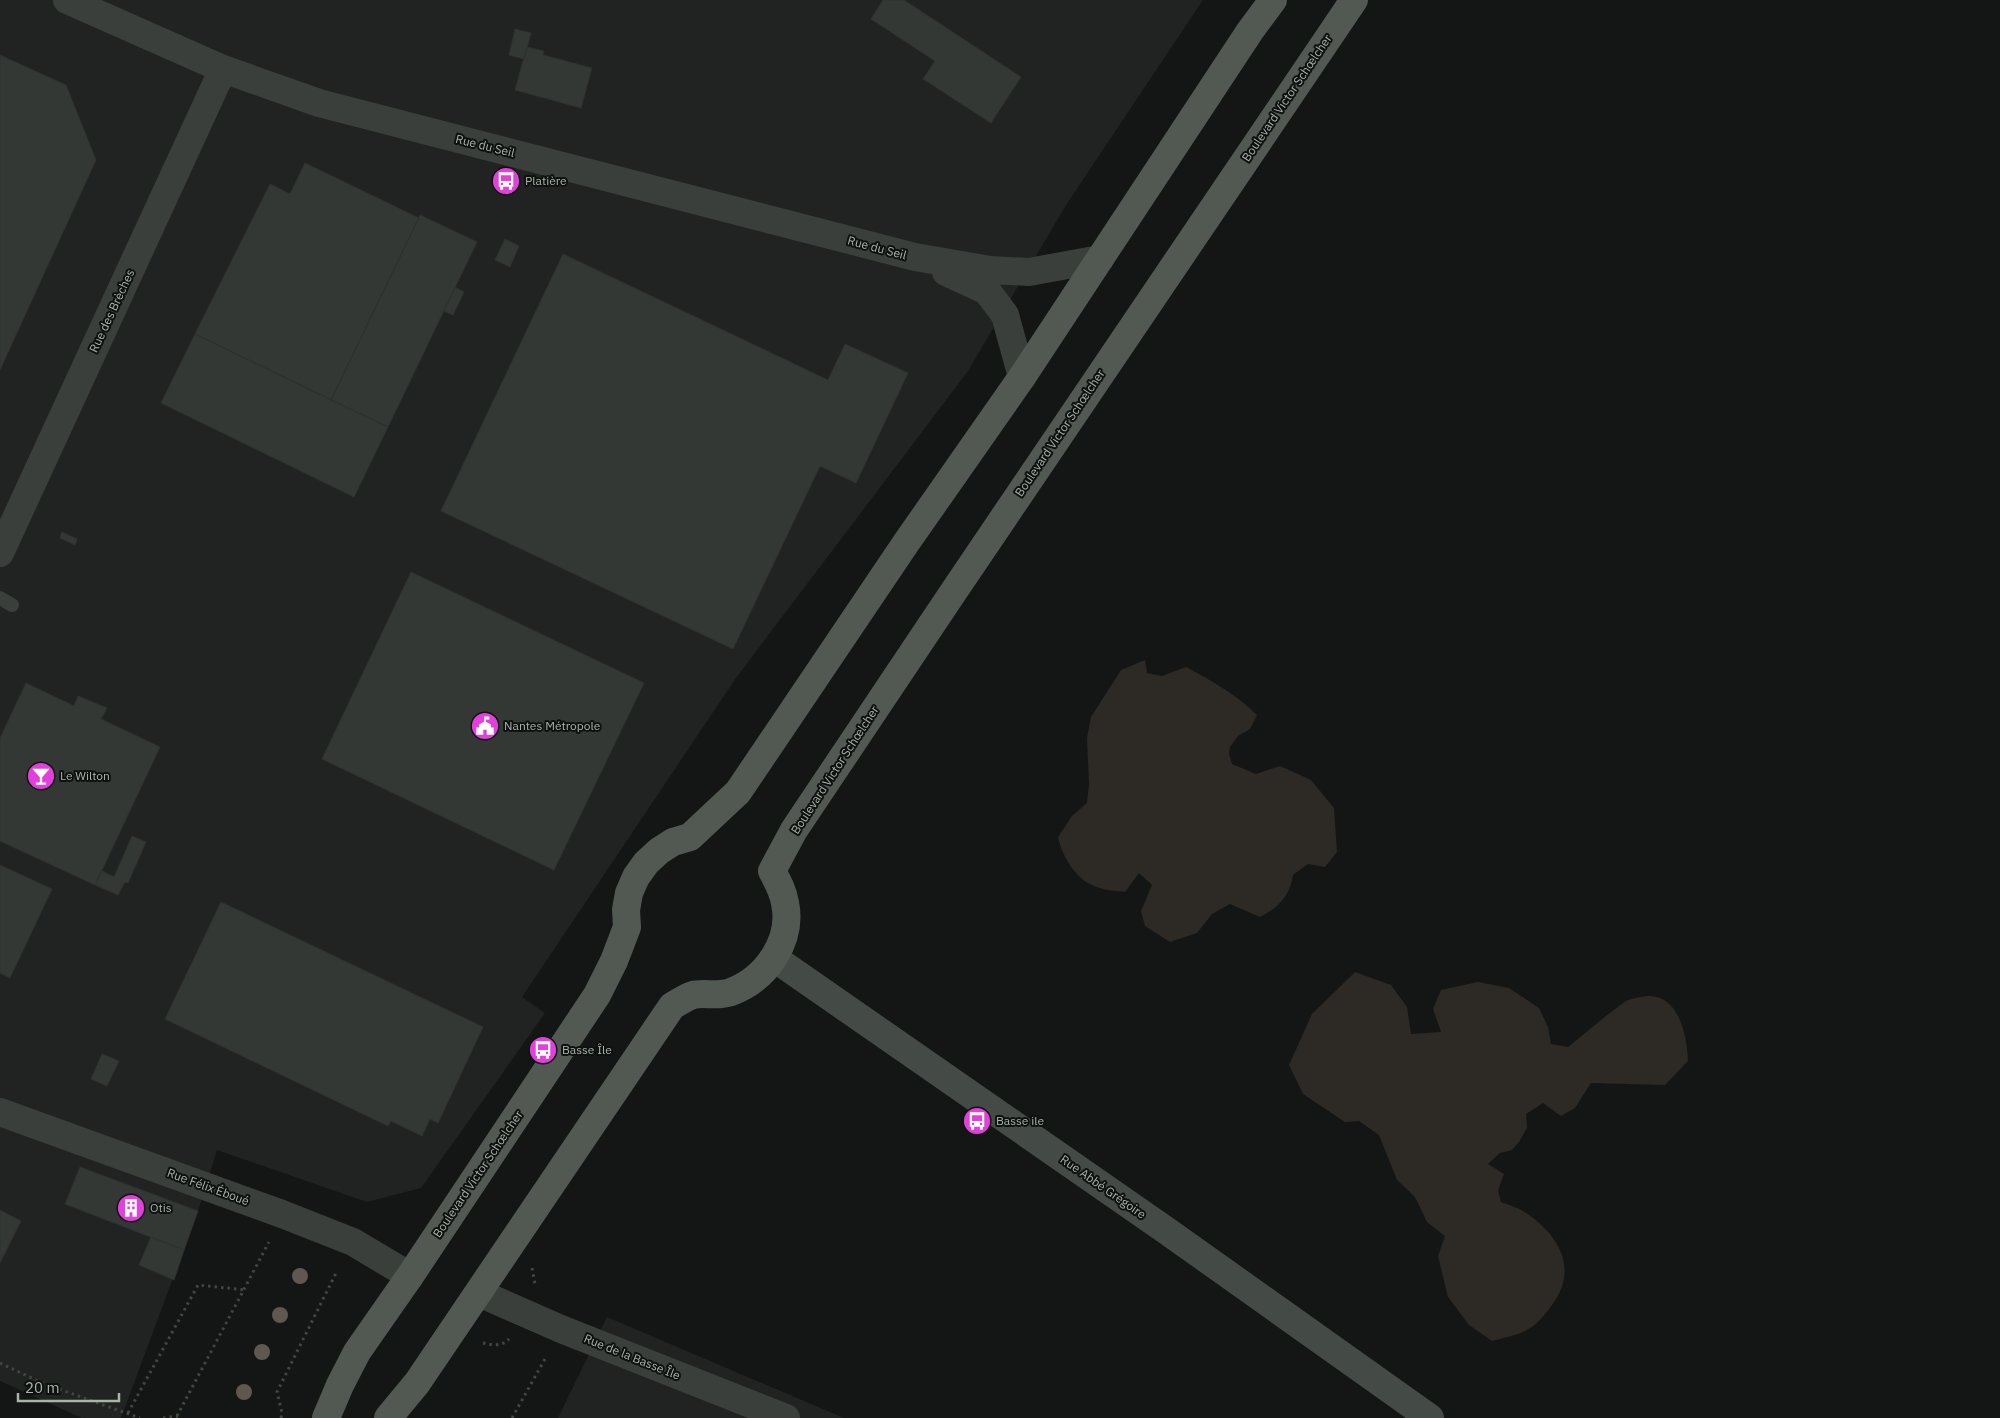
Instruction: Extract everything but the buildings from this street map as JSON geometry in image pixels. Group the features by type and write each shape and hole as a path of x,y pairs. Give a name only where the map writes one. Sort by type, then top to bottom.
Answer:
{"main road":[{"path":"1022,377 1250,31 1273,0"},
{"name":"Boulevard Victor Schœlcher","path":"774,958 782,942 786,924 786,905 781,887 772,871 794,830 1354,0"},
{"name":"Boulevard Victor Schœlcher","path":"326,1418 357,1352 410,1276 597,995 614,961 627,927 626,910 629,893 636,877 658,851 673,842 690,837 738,792 906,542 1022,377"},
{"path":"388,1418 417,1383 672,1006 693,995 712,996 730,992 747,985 762,973 774,958"}],"street":[{"name":"Rue du Seil","path":"68,0 223,69 319,103 915,258 990,270 1029,272 1100,259"},
{"name":"Rue des Brèches","path":"0,553 223,69"},
{"name":"Rue du Seil","path":"915,258 987,291 1005,315 1022,377"},
{"name":"Rue Abbé Grégoire","path":"774,958 1167,1231 1430,1418"},
{"name":"Rue Félix Éboué","path":"0,1112 282,1214 353,1242 410,1276"},
{"name":"Rue de la Basse Île","path":"478,1293 561,1329 786,1418"}],"path":[{"path":"177,1416 246,1290 282,1214"},
{"path":"281,1418 282,1413 277,1392 336,1273"},
{"path":"128,1413 198,1285 246,1290"},
{"path":"512,1418 544,1360"},
{"path":"0,1363 42,1383 140,1418"},
{"path":"163,1418 177,1416 182,1418"}],"shaded area":[{"path":"0,0 1203,0 1066,205 968,371 736,678 522,997 545,1013 421,1188 367,1202 217,1150 198,1211 121,1418 82,1418 0,1381"},
{"path":"1145,660 1147,673 1162,676 1186,667 1223,688 1257,715 1250,729 1238,736 1230,747 1229,754 1232,764 1256,774 1280,766 1311,780 1334,808 1337,852 1325,867 1308,864 1293,875 1286,895 1278,905 1260,917 1230,904 1212,914 1197,933 1170,942 1145,926 1141,911 1152,885 1139,873 1125,892 1094,886 1081,878 1070,866 1058,837 1072,816 1087,803 1089,784 1087,738 1091,717 1121,670"},
{"path":"1355,972 1391,985 1407,1007 1411,1034 1441,1032 1433,1009 1441,990 1478,982 1509,988 1539,1008 1548,1027 1551,1044 1568,1047 1619,1006 1631,999 1654,996 1664,1000 1678,1016 1685,1038 1688,1061 1665,1085 1591,1083 1575,1108 1561,1116 1543,1103 1526,1114 1527,1128 1512,1150 1500,1153 1488,1164 1504,1174 1498,1190 1501,1202 1523,1211 1538,1222 1556,1242 1562,1254 1564,1279 1560,1292 1540,1320 1525,1331 1492,1341 1469,1325 1448,1297 1438,1256 1445,1236 1427,1222 1415,1197 1397,1180 1379,1135 1359,1121 1345,1122 1303,1094 1289,1065 1312,1014"},
{"path":"607,1317 844,1418 558,1418"}],"place":[{"name":"Platière","path":"506,181"},
{"name":"Nantes Métropole","path":"485,726"},
{"name":"Le Wilton","path":"41,776"},
{"name":"Basse Île","path":"543,1050"},
{"name":"Basse ile","path":"977,1121"},
{"name":"Otis","path":"131,1208"}]}
